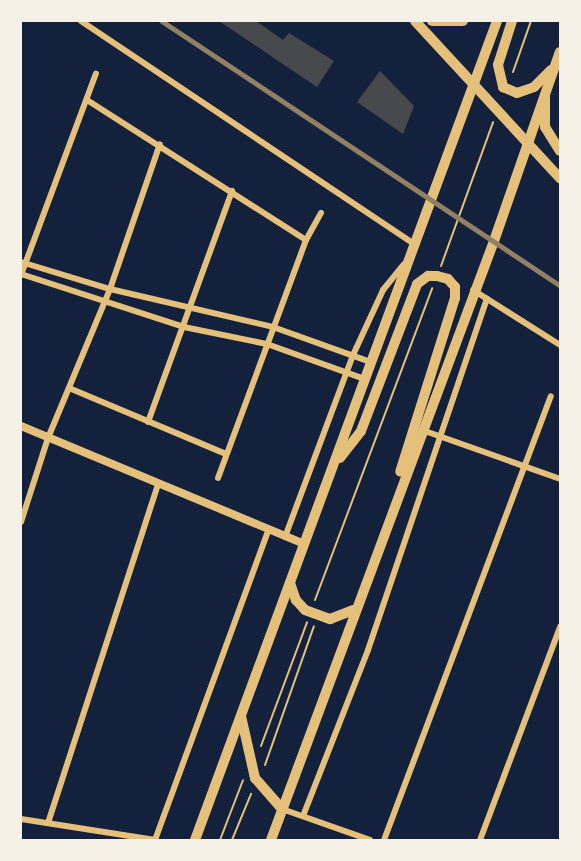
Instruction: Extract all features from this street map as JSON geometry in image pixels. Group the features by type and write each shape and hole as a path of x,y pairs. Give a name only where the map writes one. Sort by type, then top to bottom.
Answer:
{"main road":[{"path":"415,21 473,87 560,178"},
{"path":"432,21 463,21"},
{"path":"195,840 408,259 429,214 497,21"},
{"path":"512,21 498,65 499,81 506,89 517,93 534,87 558,56"},
{"path":"270,840 396,495 473,290 494,241 526,142 558,56"},
{"path":"545,91 545,127 560,151"},
{"path":"332,468 361,431 417,284 428,276 448,279 455,288 455,298 405,449 396,495"},
{"path":"290,583 296,600 315,613 341,617 353,610"},
{"path":"241,716 251,765 257,781 282,809"}],"street":[{"path":"81,21 414,244"},
{"path":"407,21 423,31"},
{"path":"96,73 23,262 21,274 184,327 267,344 365,379"},
{"path":"87,99 306,240"},
{"path":"21,522 48,438 110,289 160,144"},
{"path":"148,422 232,191"},
{"path":"218,478 306,240 321,213"},
{"path":"285,537 353,355 383,290 408,259"},
{"path":"23,262 110,289 190,310 273,327 371,362"},
{"path":"473,290 560,345"},
{"path":"303,816 368,650 487,299"},
{"path":"69,388 226,454"},
{"path":"384,840 551,396"},
{"path":"21,426 268,531 304,544"},
{"path":"422,430 560,479"},
{"path":"48,823 158,485"},
{"path":"21,819 155,840 268,531"},
{"path":"480,840 560,627"},
{"path":"282,809 370,840"}],"path":[{"path":"506,89 531,21"},
{"path":"232,840 257,781 315,613 497,112"},
{"path":"220,840 251,765 262,745 315,613"}],"building":[{"path":"219,21 256,21 283,40 289,33 334,61 317,87"},
{"path":"380,71 414,106 403,134 357,102"}],"railway":[{"path":"162,21 560,285"}]}
